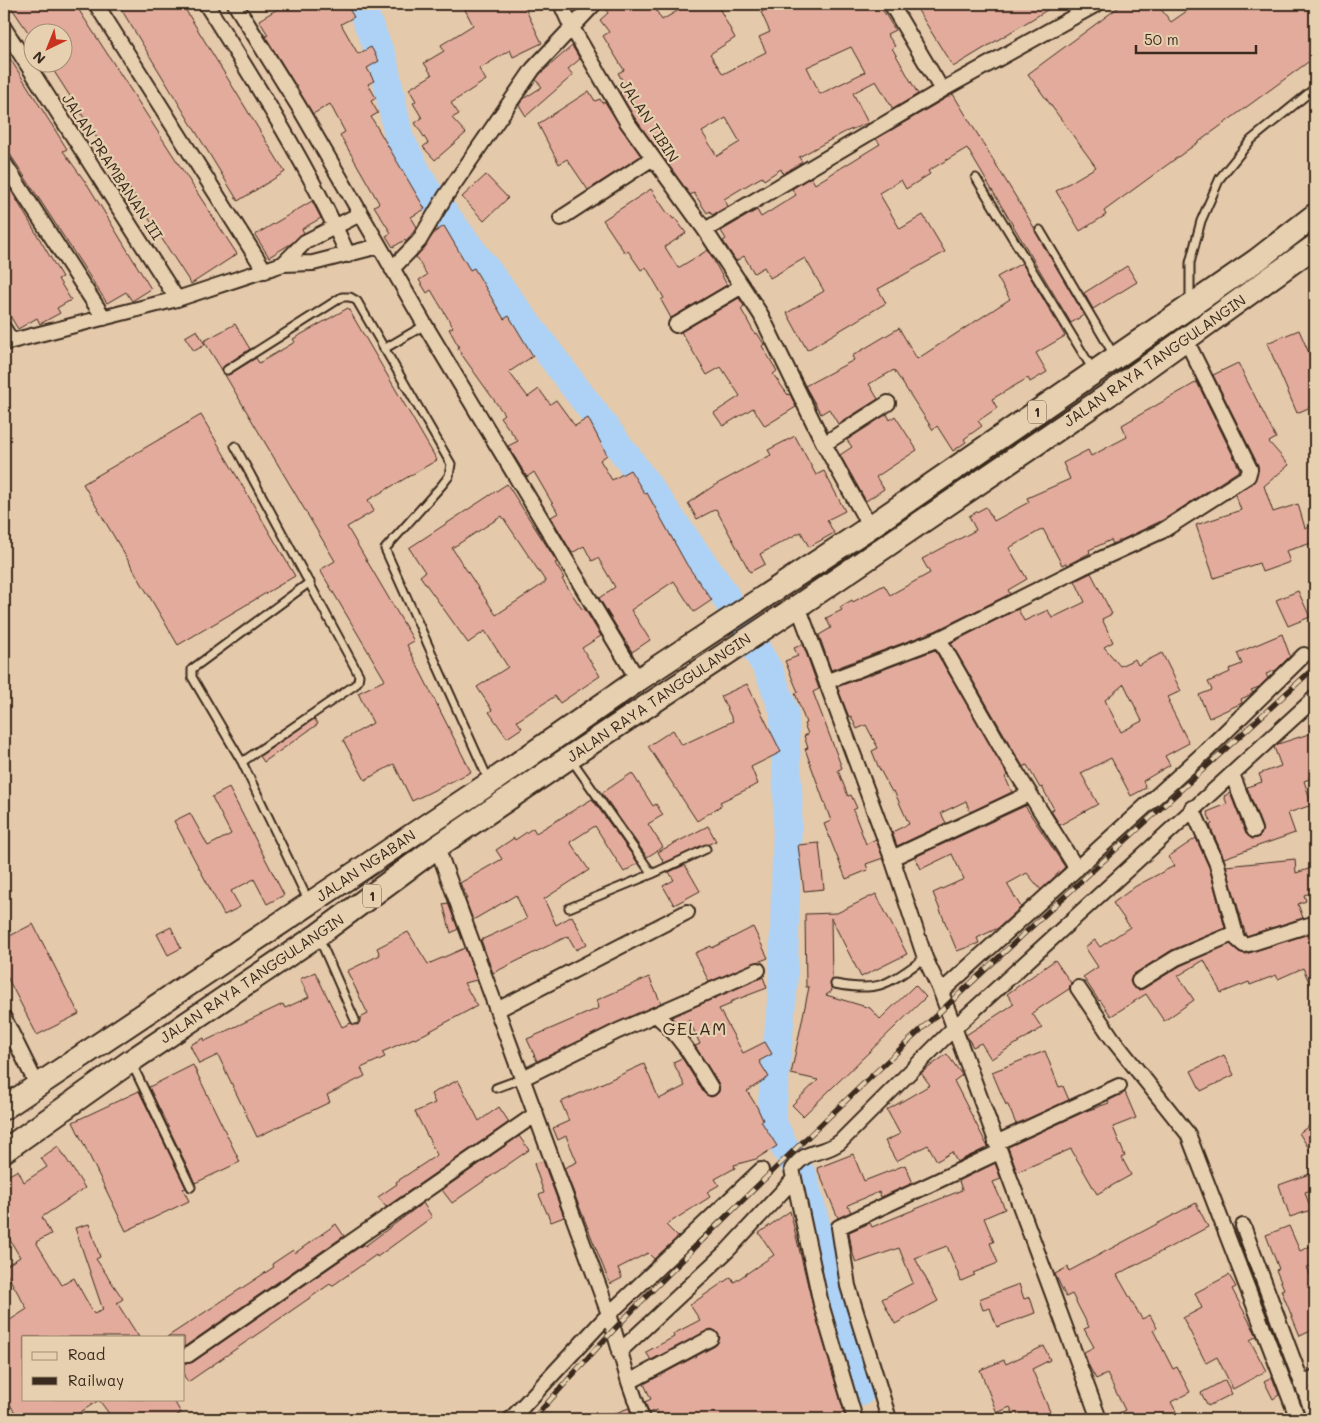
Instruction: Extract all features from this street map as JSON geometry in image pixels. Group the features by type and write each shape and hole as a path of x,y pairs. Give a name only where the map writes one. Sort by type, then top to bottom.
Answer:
{"highway":[{"name":"JALAN RAYA TANGGULANGIN","path":"726,622 870,527 1116,358 1257,260 1315,215"},
{"name":"JALAN RAYA TANGGULANGIN","path":"4,1151 131,1061 318,935 437,848 741,642 798,606 1186,340 1315,246"},
{"path":"1257,260 1260,268 1271,279"},
{"path":"1227,280 1238,286 1240,302"},
{"name":"JALAN NGABAN","path":"4,1108 490,783 638,680 726,622"}],"street":[{"path":"96,4 265,271"},
{"path":"206,4 277,117 336,227 348,255"},
{"path":"235,4 638,680"},
{"name":"JALAN TIBIN","path":"561,4 571,26 627,122 705,230 761,315 824,444 870,527"},
{"path":"392,269 419,241 445,198 533,69 571,26 594,4"},
{"path":"892,4 942,90"},
{"path":"705,230 942,90 1097,4"},
{"name":"JALAN PRAMBANAN III","path":"4,28 176,299"},
{"path":"561,218 652,158"},
{"path":"4,163 104,318"},
{"path":"283,264 305,242 360,214"},
{"path":"6,337 104,318 176,299 283,264 313,263 379,246"},
{"path":"676,326 742,286"},
{"path":"828,680 939,639 1083,567 1162,531 1248,476 1250,469 1186,340"},
{"path":"824,444 888,403"},
{"path":"798,606 828,680 892,858 925,958 941,992 953,1029 1099,1419"},
{"path":"939,639 1029,794 1077,869"},
{"path":"941,992 1205,752 1304,655"},
{"path":"620,1352 728,1250 806,1154 832,1148 840,1142 953,1029 1192,808 1315,698"},
{"path":"1232,774 1254,830"},
{"path":"892,858 1029,794"},
{"path":"1192,808 1217,864 1235,933 1240,942 1249,944 1309,925"},
{"path":"437,848 609,1314 642,1419"},
{"path":"497,1010 687,912"},
{"path":"1139,981 1176,958 1235,933"},
{"path":"522,1078 618,1031 758,970"},
{"path":"1078,988 1114,1041 1183,1126 1191,1140 1306,1411"},
{"path":"656,1015 668,1025 682,1042 711,1088"},
{"path":"4,1018 37,1085"},
{"path":"890,1419 848,1286 839,1227 1119,1086"},
{"path":"188,1355 536,1114"},
{"path":"795,1169 821,1304 855,1419"},
{"path":"511,1419 609,1314 761,1170"},
{"path":"1243,1226 1301,1384 1306,1411"},
{"path":"629,1382 711,1338"},
{"path":"1301,1384 1315,1377"}],"lane":[{"path":"1190,306 1190,263 1201,221 1220,178 1251,140 1315,88"},
{"path":"976,178 1094,373"},
{"path":"1040,230 1101,336 1116,358"},
{"path":"227,370 342,297 350,297 356,301 451,464 449,476 385,549 490,783"},
{"path":"384,349 425,325"},
{"path":"235,446 359,675 358,681 242,762"},
{"path":"310,582 192,669 192,677 242,762 310,904"},
{"path":"570,757 652,874"},
{"path":"569,908 706,850"},
{"path":"318,935 355,1020"},
{"path":"835,984 868,989 880,986 893,980 925,958"},
{"path":"131,1061 191,1187"},
{"path":"496,1088 522,1078"}],"building":[{"path":"9,4 75,4 237,254 191,284 54,72 72,72 72,22 22,23"},
{"path":"118,4 182,4 285,172 238,201"},
{"path":"286,4 346,4 354,17 341,24 358,54 371,47 379,61 367,68 374,81 368,84 376,98 371,101 378,113 371,117 425,209 411,217 417,227 406,242 405,240 393,247 386,236 391,233 374,206 379,203 340,135 345,132 330,104 313,114 265,36 268,35 259,20"},
{"path":"462,4 523,4 542,43 513,57 510,50 479,69 486,80 451,103 459,114 452,118 466,133 435,160 423,147 428,143 415,123 422,118 413,103 416,101 409,89 432,75 424,63 444,51 441,45 473,25"},
{"path":"603,4 652,4 662,20 689,4 717,4 735,38 710,54 723,74 766,52 759,37 770,32 761,12 780,4 879,4 895,30 887,34 895,46 892,48 918,94 893,109 876,81 853,93 868,123 845,132 799,157 802,162 783,174 781,169 764,180 762,177 751,183 724,199 728,206 712,215 710,211 707,213 694,193 690,195 634,117 620,93 627,88 618,73 624,70 603,36 609,32 600,20 608,13","holes":["851,47 865,72 820,94 807,67","726,118 740,142 717,156 702,132"]},
{"path":"914,4 1057,4 953,67"},
{"path":"1123,4 1157,4 1171,22 1197,4 1315,4 1315,57 1104,211 1106,215 1080,231 1056,191 1096,167 1028,74"},
{"path":"572,46 580,59 568,69 573,75 526,116 519,105 523,99 542,87 536,80 540,74"},
{"path":"4,49 67,149 63,151 89,187 151,289 132,301 126,292 107,303 4,145"},
{"path":"589,91 595,101 600,99 602,103 605,102 641,156 588,190 567,159 559,164 538,124"},
{"path":"953,94 1028,217 1084,315 1071,323 967,148 928,171 930,174 906,189 901,180 879,193 900,229 923,215 945,252 878,289 886,303 807,350 787,313 824,291 805,258 770,278 764,267 754,273 744,256 736,261 723,241 726,239 721,231 757,210 761,217 796,195 792,189 811,177 815,184 880,144 876,139"},
{"path":"486,175 508,198 484,221 462,197"},
{"path":"9,187 62,277 58,279 71,300 57,308 60,313 40,324 37,318 18,329 4,306 4,190"},
{"path":"651,189 668,214 673,219 675,218 686,233 665,247 678,268 708,250 727,285 671,318 661,300 664,298 646,267 641,270 628,251 625,253 603,220"},
{"path":"312,201 321,218 302,229 304,233 292,243 269,257 255,235"},
{"path":"444,226 470,270 474,268 504,319 509,316 533,356 509,372 528,397 539,389 550,404 556,400 575,426 588,418 607,455 600,460 612,480 630,470 645,494 647,493 687,565 712,600 694,612 674,581 631,610 650,640 632,652 599,598 615,587 598,558 592,561 584,546 572,553 551,517 558,513 534,472 527,477 508,446 518,441 500,417 504,414 457,348 459,347 449,329 453,327 431,290 427,293 419,280 427,275 416,257 435,232"},
{"path":"1022,263 1065,336 1036,353 1047,372 1030,382 1028,378 992,399 997,408 978,421 982,426 964,439 966,442 953,451 937,426 933,430 894,370 869,384 878,399 838,424 829,409 821,414 805,386 854,360 852,356 899,328 917,359 1010,299 997,277"},
{"path":"1127,266 1137,282 1093,309 1084,293"},
{"path":"739,298 744,306 741,309 755,334 757,333 764,344 762,346 777,371 773,374 788,395 790,394 796,407 765,426 753,408 723,426 714,413 740,396 721,367 707,375 681,332"},
{"path":"348,308 437,460 368,500 374,511 347,527 414,641 407,645 471,772 412,801 394,764 365,780 343,740 373,723 358,693 385,680 320,570 335,561 225,375 230,374 256,358 259,363 295,342 293,339"},
{"path":"235,324 250,349 224,366 222,370 204,341"},
{"path":"197,330 205,345 194,351 185,337"},
{"path":"1299,330 1315,367 1315,405 1297,413 1267,343"},
{"path":"1238,363 1276,438 1269,442 1289,465 1264,486 1273,512 1298,504 1305,528 1310,526 1315,542 1286,551 1290,562 1262,572 1259,563 1214,578 1196,525 1241,510 1235,494 1253,483 1258,471 1258,465 1213,375"},
{"path":"1197,382 1240,470 1163,520 1113,544 1111,540 1089,550 1090,553 1067,565 1066,563 1062,565 1043,529 1009,548 1027,579 1008,590 1010,594 935,631 831,670 819,635 831,628 826,618 842,610 840,607 852,600 853,602 884,585 890,595 930,573 922,559 976,530 969,516 986,507 994,521 1029,502 1027,498 1070,479 1063,463 1088,450 1091,456 1127,437 1122,425"},
{"path":"887,414 890,420 895,416 917,450 876,477 884,489 866,501 840,455 852,447 847,440"},
{"path":"201,415 295,576 178,645 83,484"},
{"path":"795,436 816,475 824,471 845,511 827,520 834,533 809,547 801,532 760,554 765,564 750,572 716,509 697,519 688,503 715,485 771,455 768,450"},
{"path":"507,484 557,562 555,563 564,578 562,579 582,609 584,608 601,636 582,648 600,676 560,703 555,696 517,721 522,728 507,738 489,712 492,710 477,687 508,667 485,631 468,643 420,576 425,572 409,548","holes":["502,516 546,582 496,615 452,548"]},
{"path":"1091,573 1112,614 1102,619 1113,642 1104,647 1120,666 1135,659 1138,665 1162,653 1181,691 1168,697 1170,701 1168,702 1189,743 1165,756 1170,765 1143,781 1146,788 1131,796 1111,758 1081,773 1098,804 1060,825 1051,811 1054,809 1042,787 1040,788 1027,765 1023,767 951,643 1018,609 1024,621 1048,610 1052,618 1085,602 1075,581","holes":["1124,684 1142,721 1121,732 1105,700"]},
{"path":"1298,591 1310,617 1288,626 1276,600"},
{"path":"1282,634 1290,656 1276,670 1266,674 1268,678 1259,687 1251,690 1253,693 1241,699 1242,703 1209,718 1199,695 1212,690 1208,682 1230,672 1229,669 1242,664 1237,653"},
{"path":"803,644 819,689 813,692 842,768 838,770 848,796 851,795 857,808 853,810 866,844 876,839 883,858 866,864 868,870 846,879 824,824 831,821 805,749 808,748 804,736 808,734 804,724 806,723 795,693 798,692 785,661 798,656 794,648"},
{"path":"935,650 1008,775 1005,777 1012,792 970,812 966,801 941,813 946,823 897,846 892,832 909,824 894,791 892,792 878,766 872,751 878,748 866,725 857,729 851,716 849,717 837,687"},
{"path":"747,684 781,752 751,767 758,784 720,802 722,805 697,821 648,746 673,730 682,745 733,721 721,696"},
{"path":"314,719 318,724 264,762 260,756"},
{"path":"1315,732 1315,777 1304,781 1312,805 1288,813 1295,833 1224,858 1212,831 1210,825 1212,824 1207,812 1227,804 1224,796 1230,793 1246,834 1252,839 1258,838 1261,835 1262,827 1247,787 1262,782 1259,774 1281,766 1274,747"},
{"path":"632,773 653,806 656,804 663,815 648,824 663,847 647,857 602,793"},
{"path":"229,788 284,895 267,904 254,879 231,891 240,907 224,915 174,821 190,813 208,846 231,834 212,797"},
{"path":"592,799 638,863 624,872 595,826 570,842 589,870 544,899 556,925 572,916 587,944 576,950 568,936 493,973 481,940 527,919 516,895 473,920 460,883 502,859 496,850 514,838 515,840 533,828 536,833"},
{"path":"1025,806 1065,867 1041,890 1027,873 1007,884 1021,907 998,928 977,938 979,943 957,951 933,893 964,879 952,854 921,869 915,857"},
{"path":"708,826 716,841 664,863 658,852"},
{"path":"1196,838 1209,867 1225,928 1172,950 1134,974 1130,981 1132,986 1139,990 1143,989 1180,966 1230,944 1239,952 1246,954 1315,932 1315,996 1303,968 1278,979 1276,975 1250,985 1249,982 1221,993 1204,960 1178,976 1194,1000 1164,1021 1146,994 1111,1016 1099,1001 1083,977 1098,967 1085,947 1095,940 1100,947 1130,927 1113,903 1136,886 1174,866 1168,857"},
{"path":"819,843 824,889 804,891 798,845"},
{"path":"1295,859 1296,873 1315,867 1315,892 1304,895 1306,901 1298,904 1303,918 1246,936 1226,866"},
{"path":"685,865 700,891 674,905 663,886 674,880 669,872"},
{"path":"876,894 907,954 861,977 831,918 832,980 830,984 832,991 826,995 870,1008 880,1019 915,985 926,997 803,1116 792,1105 818,1080 791,1074 809,987 806,987 805,914 837,913"},
{"path":"448,903 458,929 451,933 443,904"},
{"path":"33,924 79,1014 37,1035 4,971 4,939"},
{"path":"171,927 181,948 168,955 157,934"},
{"path":"753,927 768,958 709,982 695,953 711,946 712,948"},
{"path":"408,932 428,964 465,948 477,980 464,983 477,1006 415,1039 382,1052 385,1057 361,1068 365,1076 327,1095 330,1102 257,1137 218,1055 199,1064 190,1045 204,1038 205,1041 283,1004 285,1008 309,997 300,979 315,972 342,1027 351,1023 358,1025 360,1018 368,1014 347,971 380,955 377,948"},
{"path":"1055,960 1071,983 1069,989 1032,1013 1042,1028 991,1059 981,1043 973,1047 966,1035 1014,1004 1007,994"},
{"path":"649,977 661,1003 537,1061 527,1039 599,1008 597,1000"},
{"path":"763,977 767,988 730,1002 731,1004 719,1009 743,1053 765,1042 772,1054 759,1061 769,1077 747,1091 757,1107 763,1120 761,1121 777,1146 756,1159 734,1165 735,1168 715,1179 719,1185 707,1192 710,1197 666,1225 678,1237 654,1259 648,1253 618,1268 622,1278 610,1284 564,1168 577,1162 566,1136 558,1140 553,1128 569,1121 561,1102 644,1064 659,1099 685,1086 673,1062 682,1058 704,1093 711,1097 716,1095 719,1092 719,1084 695,1046 700,1044 689,1020 678,1025 671,1017"},
{"path":"1045,1051 1059,1087 1063,1086 1069,1100 1016,1124 992,1072"},
{"path":"947,1054 962,1075 954,1081 988,1147 957,1162 952,1152 937,1161 928,1145 896,1161 885,1141 900,1134 887,1110 930,1085 921,1073"},
{"path":"1224,1055 1234,1075 1201,1091 1191,1071"},
{"path":"193,1065 240,1162 195,1183 149,1087"},
{"path":"458,1080 479,1121 499,1107 509,1122 386,1207 378,1197 397,1184 396,1182 437,1155 415,1112 435,1103 431,1094"},
{"path":"139,1091 186,1188 183,1189 189,1201 126,1231 73,1122"},
{"path":"1125,1092 1136,1118 1113,1127 1125,1156 1122,1158 1131,1175 1097,1194 1071,1149 1017,1172 1008,1147 1086,1111 1109,1103 1108,1101"},
{"path":"1315,1122 1315,1158 1299,1133"},
{"path":"519,1136 529,1150 452,1203 442,1190"},
{"path":"58,1146 85,1188 42,1217 51,1234 36,1242 62,1285 74,1278 94,1314 103,1310 75,1228 89,1224 100,1257 96,1259 123,1299 117,1303 138,1336 22,1336 22,1400 99,1400 70,1419 19,1419 4,1395 4,1324 27,1309 4,1269 4,1267 20,1257 4,1230 4,1178 18,1170 24,1182 47,1167 41,1158"},
{"path":"853,1154 864,1181 905,1165 913,1183 881,1197 879,1192 850,1204 848,1206 851,1212 838,1218 817,1168"},
{"path":"543,1161 564,1217 551,1222 539,1195 544,1193 534,1164"},
{"path":"995,1163 1001,1179 993,1182 1005,1209 984,1218 994,1242 990,1243 998,1263 973,1273 975,1275 961,1281 947,1246 915,1258 938,1301 895,1324 882,1299 913,1283 899,1248 856,1263 849,1232 870,1223 872,1227 962,1190 959,1181"},
{"path":"1315,1172 1315,1189 1305,1192 1311,1210 1290,1217 1279,1185"},
{"path":"423,1203 432,1217 377,1257 376,1255 332,1286 330,1284 188,1382 185,1378 185,1363 193,1362 364,1244 365,1246"},
{"path":"1196,1203 1208,1227 1117,1275 1142,1319 1150,1315 1157,1328 1153,1330 1173,1369 1177,1367 1190,1392 1171,1402 1180,1419 1108,1419 1125,1410 1107,1374 1096,1379 1089,1366 1084,1352 1094,1347 1084,1329 1089,1327 1072,1294 1066,1297 1055,1274 1068,1267 1069,1271"},
{"path":"790,1211 813,1306 846,1419 660,1419 656,1410 649,1413 645,1402 651,1399 644,1384 715,1346 720,1338 716,1331 711,1329 651,1360 646,1352 674,1337 673,1334 700,1320 690,1305 731,1277 734,1282 774,1255 759,1233"},
{"path":"336,1224 344,1236 185,1346 185,1336 169,1336 274,1267 272,1264 293,1250 295,1253"},
{"path":"1289,1226 1300,1251 1315,1244 1315,1264 1307,1267 1315,1287 1315,1329 1300,1336 1281,1290 1284,1289 1276,1270 1279,1269 1266,1235"},
{"path":"1229,1275 1236,1287 1232,1289 1257,1336 1250,1340 1266,1371 1233,1389 1217,1357 1206,1363 1183,1318 1202,1308 1195,1293"},
{"path":"1019,1284 1024,1299 1030,1297 1035,1313 997,1327 990,1308 983,1310 979,1299"},
{"path":"1044,1346 1050,1360 1032,1369 1053,1419 1016,1419 1010,1407 997,1413 980,1370 1004,1360 1006,1364"},
{"path":"1272,1377 1279,1395 1273,1399 1264,1381"},
{"path":"1225,1380 1232,1394 1208,1406 1201,1393"},
{"path":"99,1400 174,1400 181,1413 171,1419 113,1419"},
{"path":"629,1408 633,1419 602,1418"}],"waterway":[{"path":"360,4 383,60 399,138 425,188 625,454 721,589 769,671 784,711 788,801 783,986 771,1119 781,1141 803,1177 860,1392"}],"railway":[{"path":"533,1419 625,1318 793,1151 1053,907 1315,667"}],"district":[{"name":"GELAM","path":"695,1029"}]}
